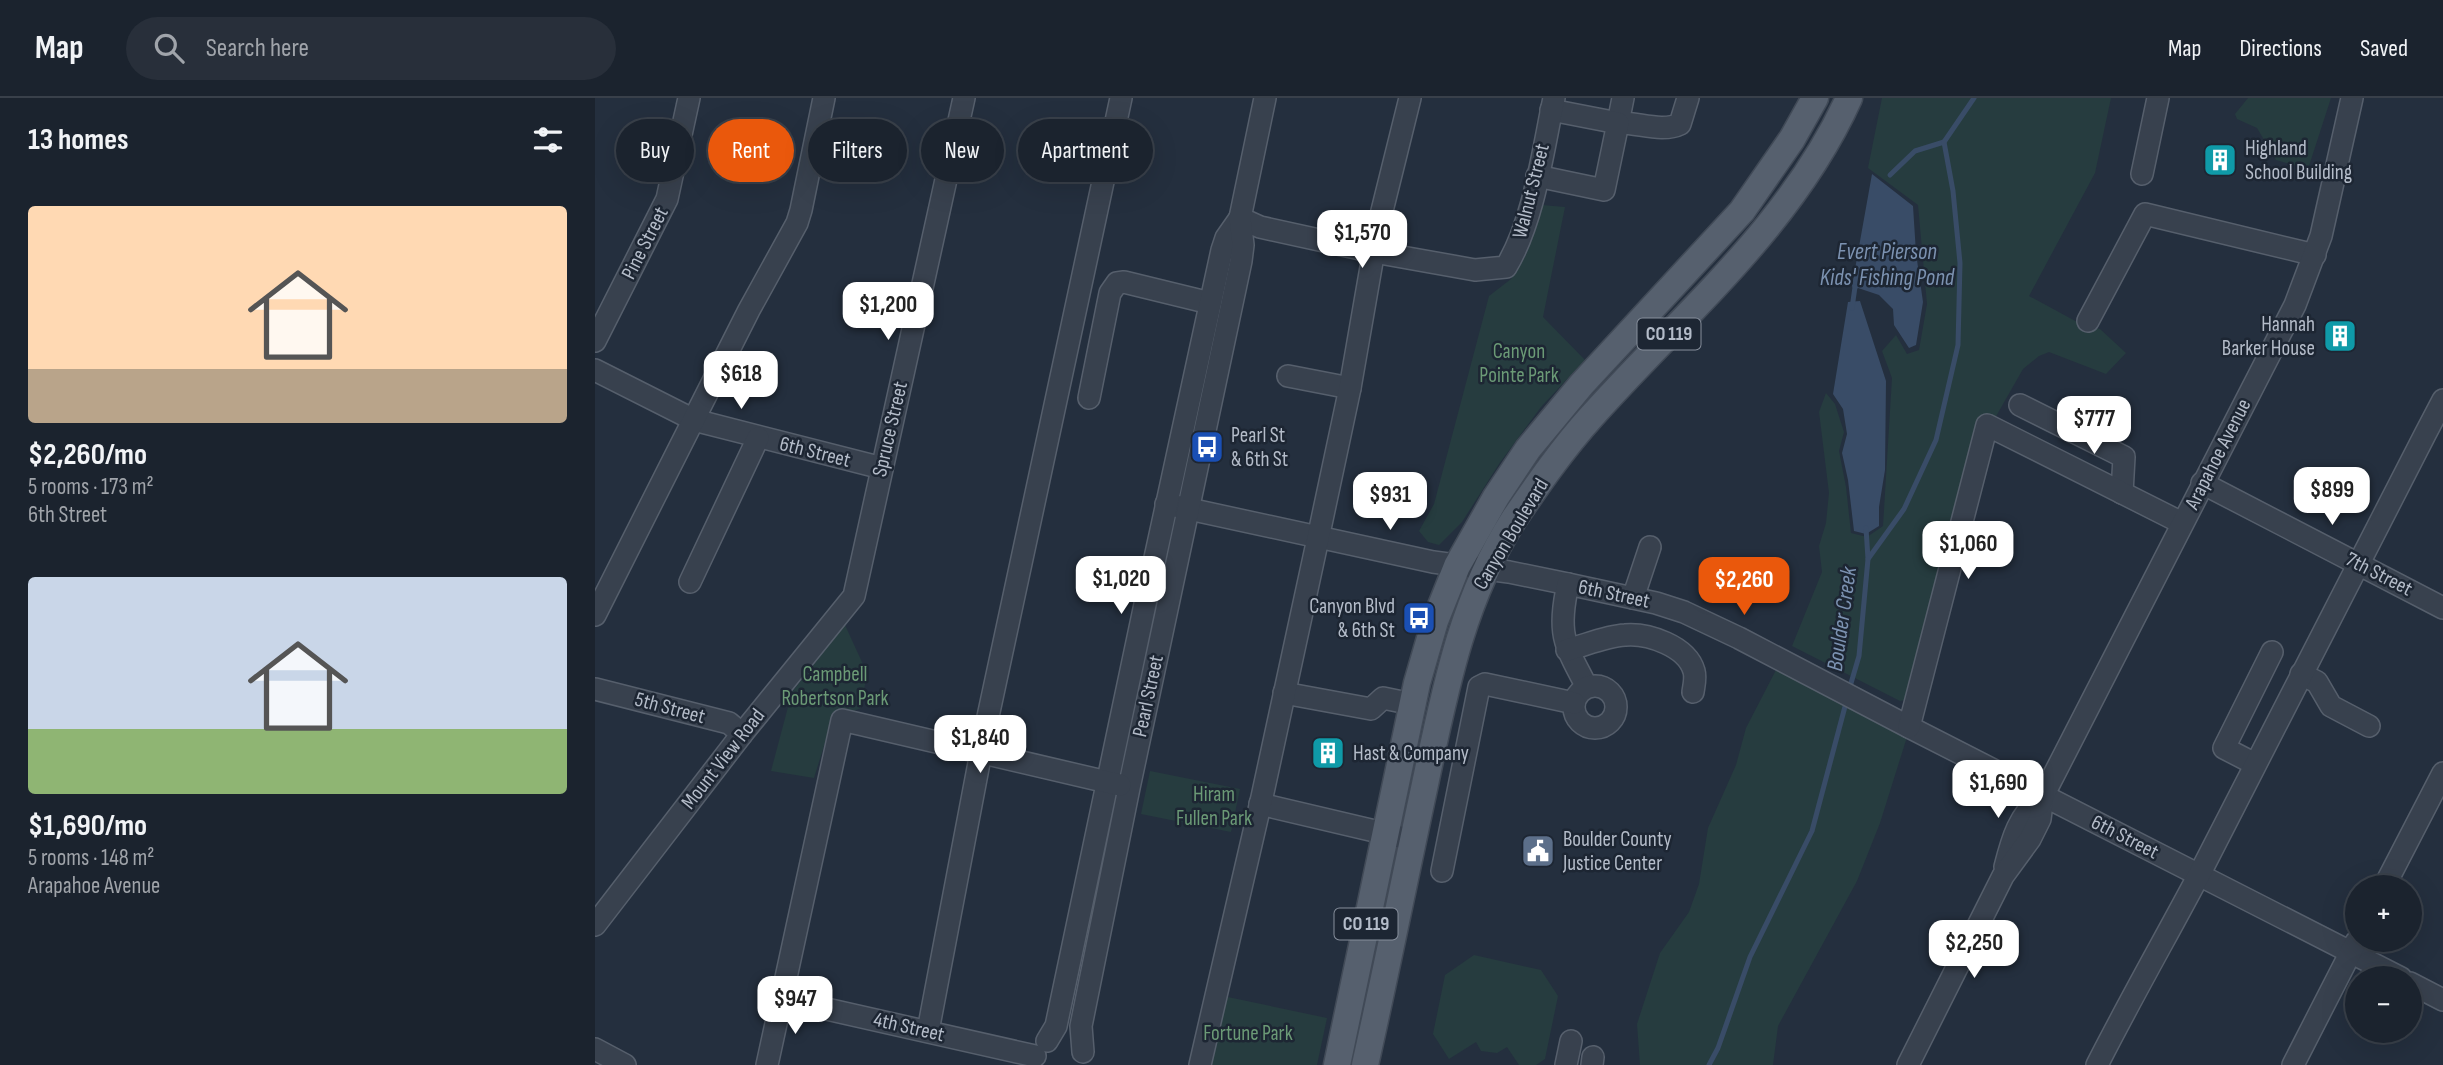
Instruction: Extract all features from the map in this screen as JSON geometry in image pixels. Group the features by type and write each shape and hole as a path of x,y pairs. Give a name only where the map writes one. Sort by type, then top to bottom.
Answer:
{"main road":[{"name":"Canyon Boulevard","path":"1336,1065 1412,704 1429,640 1457,566 1496,497 1528,449 1582,384 1742,211 1786,148 1815,98"},
{"name":"Canyon Boulevard","path":"1365,1065 1450,670 1475,592 1486,569 1514,521 1577,435 1773,222 1804,181 1826,145 1849,98"}],"street":[{"name":"Pine Street","path":"595,341 667,199 689,98"},
{"path":"595,615 796,223 824,98"},
{"name":"Spruce Street","path":"853,596 964,98"},
{"path":"928,1031 981,754 1121,98"},
{"name":"Pearl Street","path":"1084,1058 1081,1026 1241,261 1243,245 1240,218 1265,98"},
{"path":"1200,1065 1284,693 1349,388 1374,252 1411,98"},
{"path":"1537,176 1604,190 1623,98"},
{"path":"1552,104 1618,123 1671,128 1680,124 1688,98"},
{"path":"2143,174 2158,98"},
{"name":"Arapahoe Avenue","path":"1908,1065 2003,876 2016,830 2027,809 2043,796 2295,306 2315,255 2329,206 2352,98"},
{"name":"Walnut Street","path":"1374,252 1475,270 1506,267 1516,251 1529,214 1552,104"},
{"path":"2088,321 2145,214 2315,255"},
{"path":"1240,218 1260,227 1374,252"},
{"name":"Pearl Street","path":"1039,1054 1056,1026 1210,303 1226,239 1240,218"},
{"path":"1089,398 1110,293 1117,283 1124,282 1210,303"},
{"name":"6th Street","path":"595,370 694,420 882,468"},
{"path":"1288,376 1349,388"},
{"path":"2097,1065 2199,875 2443,400"},
{"path":"2020,405 2124,457 2122,493"},
{"path":"1909,727 1987,425 2182,523"},
{"path":"690,582 758,438"},
{"name":"7th Street","path":"2202,483 2443,608"},
{"name":"6th Street","path":"1166,504 1457,566 1568,584 1668,607 1695,617 2199,875 2345,942"},
{"path":"1633,598 1650,547"},
{"path":"1442,872 1479,687 1485,684 1581,695 1561,621 1568,584"},
{"name":"Mount View Road","path":"595,925 742,734 853,596"},
{"path":"1567,650 1621,635 1641,635 1657,640 1679,650 1688,659 1694,672 1693,692"},
{"path":"2255,764 2224,748 2269,658 2300,677 2317,682 2331,706 2369,726"},
{"name":"5th Street","path":"595,689 729,723 742,734"},
{"path":"1284,693 1371,709 1383,698 1412,704"},
{"path":"767,1065 842,720 1129,788"},
{"path":"2390,875 2443,773"},
{"path":"1260,804 1413,840"},
{"path":"2293,1065 2351,952"},
{"name":"6th Street","path":"2363,952 2383,966"},
{"path":"2422,989 2443,1000"},
{"name":"4th Street","path":"782,999 1039,1054 1060,1037 1067,1038 1074,1041 1084,1058"},
{"path":"1566,1065 1571,1041"},
{"path":"595,1049 625,1065"}],"green space":[{"path":"1882,98 2111,98 2095,173 2029,296 2079,323 2100,329 2126,353 2106,374 2049,352 2039,356 2023,369 1970,462 1911,699 1900,701 1792,646 1822,572 1819,546 1826,523 1829,493 1819,412 1826,393 1835,404 1844,432 1839,451 1851,533 1867,537 1883,526 1892,378 1882,351 1896,335 1907,354 1919,350 1927,304 1918,205 1868,168"},
{"path":"2248,98 2331,98 2308,169 2276,160 2257,128 2237,119 2235,114"},
{"name":"Canyon Pointe Park","path":"1542,205 1565,207 1543,317 1585,360 1541,407 1499,464 1462,522 1439,545 1428,542 1419,531 1434,504 1489,296 1511,279 1526,255"},
{"name":"Campbell Robertson Park","path":"845,625 867,673 861,708 839,717 828,733 814,778 771,771 792,692"},
{"path":"1776,670 1907,737 1880,823 1857,881 1778,1026 1773,1065 1640,1065 1637,1024 1660,953 1689,912 1699,884 1708,828 1736,765 1746,728"},
{"name":"Hiram Fullen Park","path":"1150,771 1240,789 1231,832 1141,814"},
{"path":"1474,955 1541,970 1558,996 1545,1059 1536,1065 1519,1065 1507,1047 1497,1053 1481,1051 1476,1042 1449,1059 1433,1034 1445,975"},
{"name":"Fortune Park","path":"1223,996 1327,1018 1317,1065 1209,1065"}],"water":[{"name":"Evert Pierson Kids' Fishing Pond","path":"1872,174 1913,206 1923,302 1916,345 1909,348 1894,325 1893,309 1879,295 1858,288 1854,291 1852,286"},
{"path":"1860,301 1886,381 1885,470 1879,526 1866,534 1854,531 1842,453 1847,434 1843,409 1833,394 1848,302"}],"waterway":[{"name":"Boulder Creek","path":"1849,690 1859,656 1868,559 1904,509 1936,440 1958,345 1960,263 1953,191 1944,142 1974,98"},
{"path":"1890,175 1915,151 1944,142"},
{"path":"1852,308 1855,287"},
{"path":"1866,528 1868,559"},
{"name":"Boulder Creek","path":"1709,1065 1718,1048 1750,957 1812,831 1847,699"}],"place":[{"name":"Highland School Building","path":"2220,160"},
{"name":"Hannah Barker House","path":"2340,336"},
{"name":"Pearl St & 6th St","path":"1207,447"},
{"name":"Canyon Blvd & 6th St","path":"1419,618"},
{"name":"Hast & Company","path":"1328,753"},
{"name":"Boulder County Justice Center","path":"1538,851"}]}
